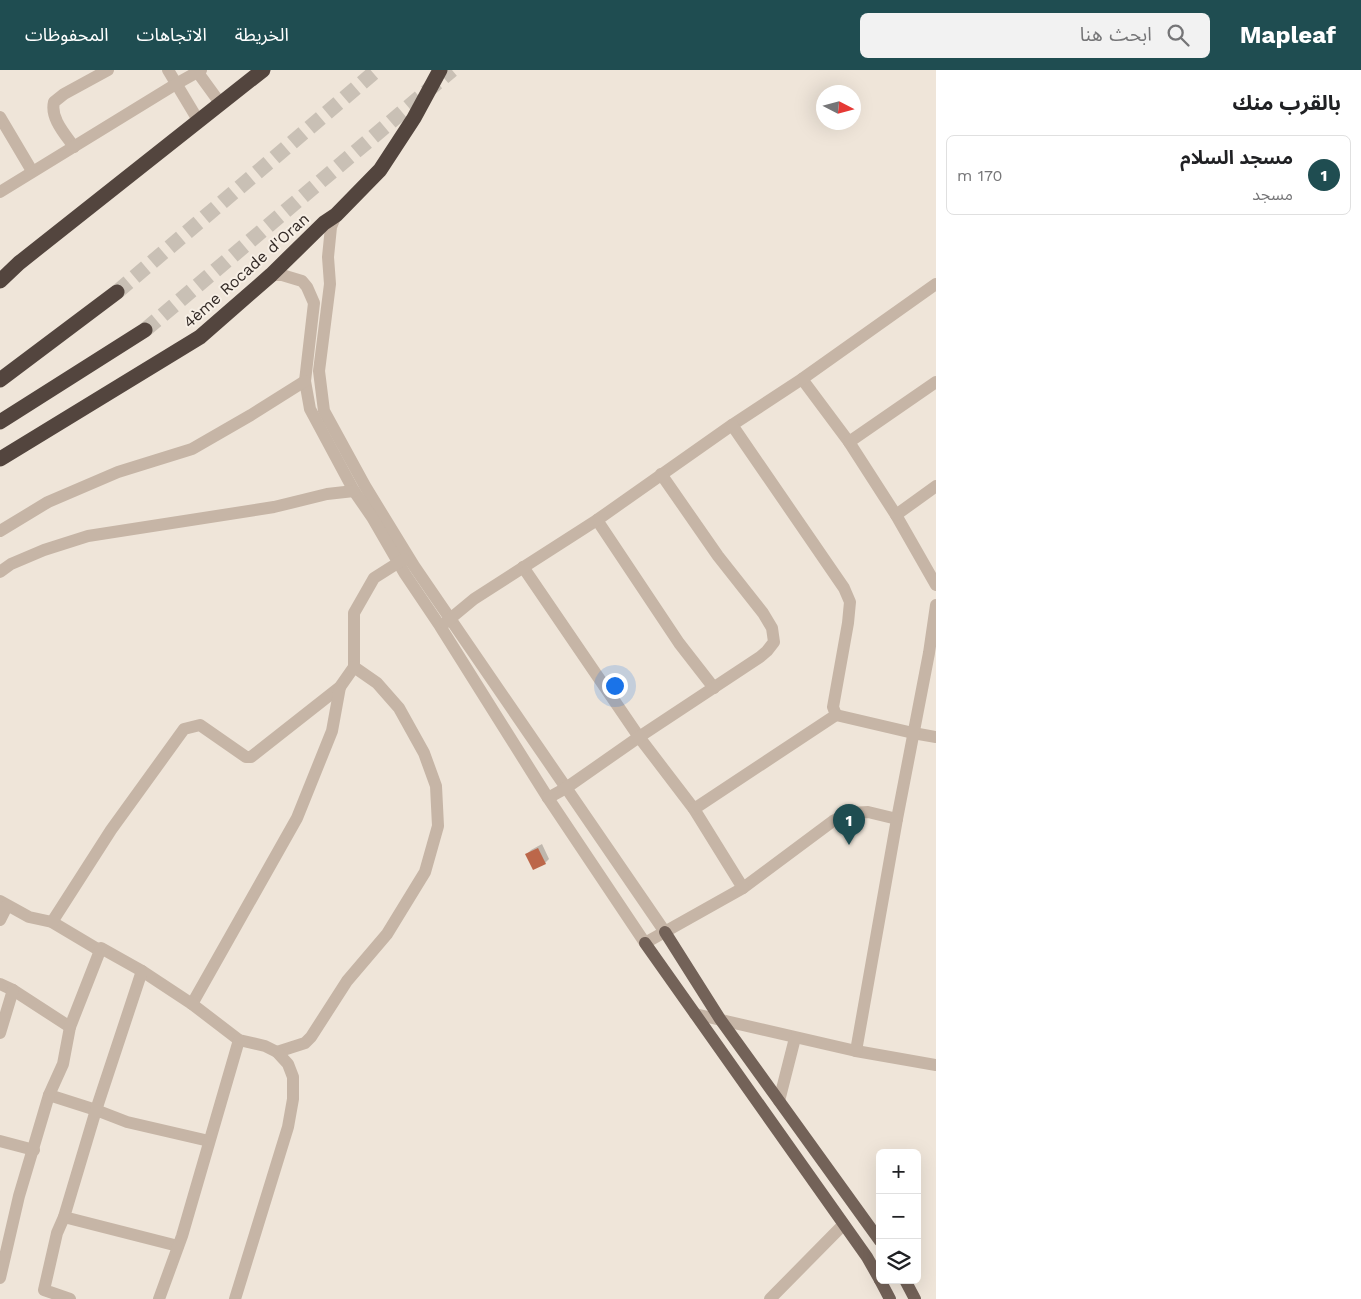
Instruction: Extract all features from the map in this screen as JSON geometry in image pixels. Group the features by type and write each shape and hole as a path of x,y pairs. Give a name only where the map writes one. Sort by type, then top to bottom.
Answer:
{"highway":[{"path":"0,280 263,70"},
{"name":"4ème Rocade d'Oran","path":"0,459 200,336 271,275 324,223 336,215 380,170 414,118 440,70"},
{"path":"0,380 117,292"},
{"path":"0,422 145,330"}],"main road":[{"path":"665,932 720,1019 879,1239"},
{"path":"645,943 876,1273"},
{"path":"882,1284 890,1299"},
{"path":"907,1284 915,1299"}],"street":[{"path":"74,147 54,116 52,109 54,102 64,94 108,70"},
{"path":"168,70 198,120"},
{"path":"0,192 198,71 220,103"},
{"path":"0,117 32,171"},
{"path":"336,215 331,227 328,257 330,284 318,370 324,411 403,560"},
{"path":"271,275 282,275 302,281 311,295 314,303 305,377 310,409 354,491 446,623 566,788 665,932"},
{"path":"446,623 474,598 597,520 936,284"},
{"path":"0,530 48,502 118,472 192,449 251,416 305,377 318,370"},
{"path":"802,379 849,442 896,515 936,585"},
{"path":"849,442 936,382"},
{"path":"732,425 844,588 850,602 833,707 836,715"},
{"path":"548,798 566,788 714,688 767,651 774,642 772,628 763,614 718,556 661,474"},
{"path":"896,515 936,486"},
{"path":"0,572 10,564 44,550 88,536 274,507 327,494 354,491"},
{"path":"597,520 679,643 714,688"},
{"path":"52,922 111,830 184,728 200,725 246,757 251,757 340,687 354,667 354,613 374,578 403,560"},
{"path":"523,567 639,737 694,809 742,888"},
{"path":"856,1051 897,819 929,653 936,605"},
{"path":"446,623 548,798 645,943 742,888 833,821 850,813 868,812 897,819"},
{"path":"276,1052 305,1043 311,1037 348,981 387,934 425,872 438,826 436,786 424,753 399,708 377,683 354,667"},
{"path":"192,1004 297,818 332,731 340,687"},
{"path":"694,809 836,715 936,737"},
{"path":"0,920 4,903 29,917 52,922 99,950 101,948 142,971 192,1004 239,1040 265,1046 276,1052 288,1064 294,1077 288,1127 235,1299"},
{"path":"0,1278 19,1196 49,1095 63,1064 70,1027 99,950"},
{"path":"70,1299 44,1290 57,1233 64,1217 96,1110 142,971"},
{"path":"0,984 70,1027"},
{"path":"0,1032 12,990"},
{"path":"695,1014 856,1051 936,1065"},
{"path":"779,1101 795,1038"},
{"path":"159,1299 178,1246 239,1040"},
{"path":"49,1095 127,1122 210,1141"},
{"path":"0,1141 34,1150"},
{"path":"64,1217 178,1246"},
{"path":"770,1299 843,1225"}],"building":[{"path":"538,848 546,864 533,870 525,854"}],"tunnel":[{"path":"117,292 377,70"},
{"path":"145,330 452,70"}],"place":[{"name":"مسجد السلام","path":"849,845"}]}
